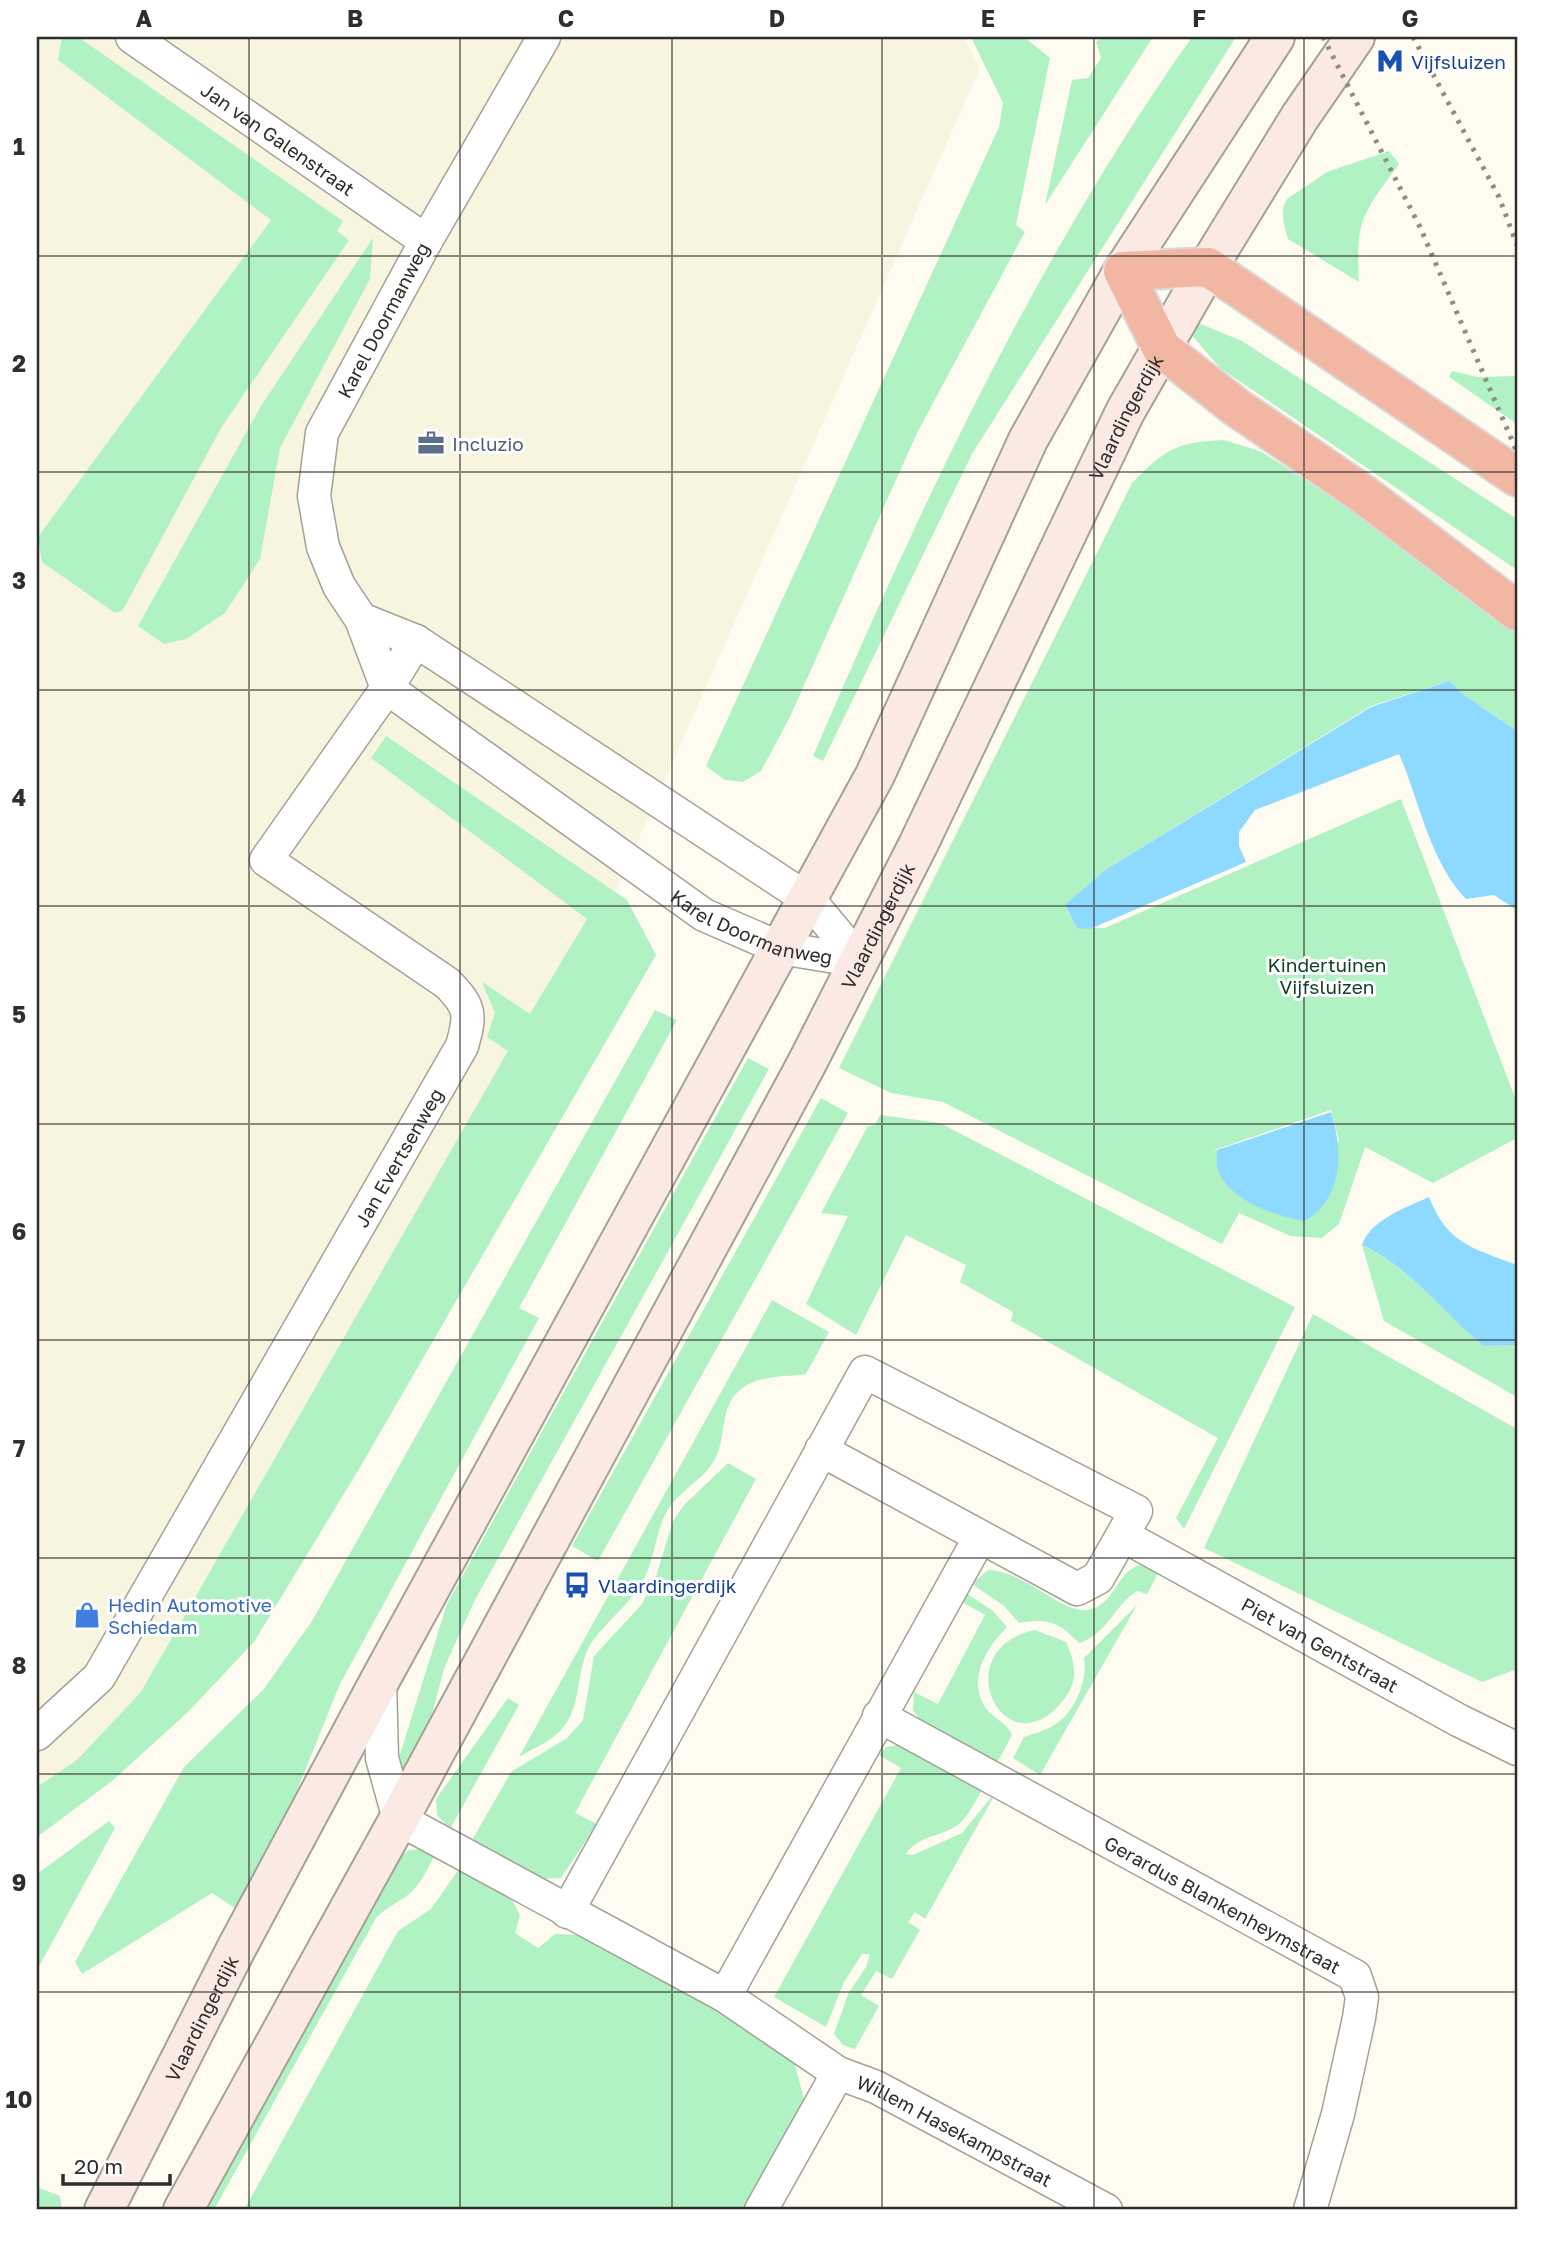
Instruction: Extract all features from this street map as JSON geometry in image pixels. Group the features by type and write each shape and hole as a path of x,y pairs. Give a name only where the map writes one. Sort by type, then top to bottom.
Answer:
{"highway":[{"path":"1517,477 1208,267 1123,271 1162,349 1236,407 1363,494 1517,611"}],"main road":[{"name":"Vlaardingerdijk","path":"104,2210 236,1949 380,1680 875,775 1028,440 1123,271 1275,37"},
{"name":"Vlaardingerdijk","path":"183,2210 399,1819 860,961 918,845 1098,464 1208,267 1300,117 1355,37"}],"street":[{"name":"Jan van Galenstraat","path":"131,37 425,241"},
{"name":"Karel Doormanweg","path":"544,37 425,241 322,433 314,496 323,547 340,586 361,619 387,688 704,915 780,948 860,961"},
{"name":"Karel Doormanweg","path":"361,619 416,640 809,900 860,961"},
{"name":"Jan Evertsenweg","path":"37,1734 99,1677 462,1046 470,1018 461,997 447,983 266,860 387,688 416,640"},
{"path":"567,1912 821,1450 864,1372 1136,1511 1098,1578 1077,1589 821,1450"},
{"name":"Piet van Gentstraat","path":"1124,1536 1458,1720 1517,1749"},
{"path":"725,1996 981,1537"},
{"path":"380,1680 382,1758 399,1819 725,1996 838,2073 761,2210"},
{"name":"Gerardus Blankenheymstraat","path":"879,1716 1355,1976 1362,1997 1359,2018 1338,2114 1310,2210"},
{"name":"Willem Hasekampstraat","path":"838,2073 876,2087 1106,2210"}],"shaded area":[{"path":"37,37 963,37 980,68 589,951 118,1736 37,1793"}],"green space":[{"path":"62,37 78,37 343,221 337,231 349,240 221,428 123,610 115,613 42,562 38,537 271,220 58,60"},
{"path":"971,37 1024,37 1050,58 1016,225 1025,232 917,433 789,719 761,771 743,782 725,780 706,766 999,127 1003,103"},
{"path":"1102,37 1153,37 1045,205 1072,80 1088,78 1101,58 1096,42"},
{"path":"1192,37 1236,37 972,454 823,761 813,756 895,570 1031,296 1135,121"},
{"path":"1389,151 1399,164 1377,194 1364,218 1358,244 1359,282 1288,239 1283,209 1287,199 1327,172"},
{"path":"373,238 370,279 280,448 260,559 225,613 186,639 164,644 138,626 261,406"},
{"path":"1196,322 1242,341 1517,519 1517,570 1220,368 1190,333"},
{"path":"1452,371 1478,377 1517,376 1517,424 1449,377"},
{"name":"Kindertuinen Vijfsluizen","path":"1224,440 1262,452 1396,539 1517,624 1517,731 1464,695 1449,681 1371,706 1105,870 1065,906 1077,928 1105,928 1401,799 1517,1103 1517,1138 1433,1183 1365,1147 1339,1224 1322,1238 1291,1236 1239,1213 1222,1244 943,1102 891,1093 839,1068 1132,483 1154,462 1173,450 1194,443","holes":["1331,1110 1339,1141 1216,1162 1217,1150 1209,1152"]},
{"path":"386,736 627,900 656,955 362,1464 254,1642 188,1712 112,1781 37,1837 37,1787 77,1760 141,1692 508,1051 487,1037 495,1013 482,982 530,1014 587,919 371,758"},
{"path":"655,1010 677,1020 519,1308 539,1318 339,1686 292,1803 238,1910 212,1893 82,1974 75,1962 184,1767 263,1690 312,1621"},
{"path":"748,1058 769,1069 474,1602 445,1666 429,1725 403,1770 396,1767 447,1604"},
{"path":"821,1098 848,1113 598,1561 572,1546"},
{"path":"880,1115 940,1123 1295,1307 1184,1529 1176,1518 1218,1438 1011,1321 1013,1312 960,1282 966,1265 906,1235 856,1335 806,1304 848,1216 821,1213 868,1126 875,1125"},
{"path":"1362,1245 1396,1265 1484,1346 1517,1345 1517,1397 1384,1321"},
{"path":"772,1300 829,1332 806,1374 758,1380 744,1387 730,1402 715,1459 706,1472 682,1493 666,1512 643,1581 599,1633 586,1653 573,1711 568,1721 551,1739 519,1757"},
{"path":"1313,1314 1517,1429 1517,1669 1482,1682 1204,1548"},
{"path":"728,1463 756,1479 575,1813 597,1824 561,1878 540,1879 471,1842 511,1772 567,1738 583,1720 594,1656 642,1604 656,1576 673,1521 684,1505"},
{"path":"1147,1564 1161,1568 1147,1594 1137,1591 1097,1633 1079,1643 1065,1630 1052,1623 1019,1623 1004,1606 972,1584 988,1570 1002,1572 1064,1605 1086,1610 1105,1602 1128,1571"},
{"path":"967,1594 992,1610 1007,1627 987,1653 978,1685 985,1707 1012,1735 997,1763 920,1721 913,1710 914,1692 938,1704 985,1615 962,1602"},
{"path":"1137,1605 1040,1775 1013,1758 1024,1737 1051,1727 1066,1715 1078,1697 1084,1677 1084,1658"},
{"path":"1035,1630 1066,1642 1072,1657 1074,1677 1065,1698 1043,1718 1023,1723 1005,1716 993,1701 988,1681 992,1660 1007,1642"},
{"path":"508,1698 519,1705 450,1829 437,1815 436,1799"},
{"path":"903,1744 986,1784 958,1825 917,1843 906,1854 913,1855 962,1833 998,1789 925,1919 915,1912 908,1922 920,1930 892,1979 876,1971 861,1995 879,2006 855,2049 843,2045 834,2034 848,1994 866,1967 870,1954 862,1954 844,1982 826,2027 774,1997 901,1768 879,1755 886,1747"},
{"path":"109,1821 115,1828 37,1970 37,1874"},
{"path":"423,1849 435,1855 424,1876 409,1894 376,1918 214,2210 203,2210 400,1857 409,1850"},
{"path":"459,1869 512,1900 520,1915 515,1933 538,1948 555,1934 578,1935 792,2053 805,2103 746,2210 244,2210 398,1931 431,1909"},
{"path":"37,2187 60,2196 62,2210 37,2210"}],"water":[{"path":"1449,681 1464,695 1517,731 1517,910 1494,895 1466,899 1453,884 1434,849 1399,754 1255,810 1239,832 1239,846 1246,862 1090,929 1077,928 1065,905 1105,870 1371,707"},
{"path":"1331,1112 1338,1157 1334,1186 1318,1211 1305,1221 1260,1208 1232,1191 1223,1179 1217,1166 1217,1150"},
{"path":"1429,1197 1436,1213 1453,1235 1475,1248 1517,1265 1517,1345 1484,1346 1396,1265 1362,1245 1366,1236 1381,1221"}],"railway":[{"path":"1323,37 1420,227 1517,452"},
{"path":"1413,37 1499,197 1517,245"}],"place":[{"name":"Vijfsluizen","path":"1390,61"},
{"name":"Incluzio","path":"431,443"},
{"name":"Vlaardingerdijk","path":"577,1585"},
{"name":"Hedin Automotive Schiedam","path":"87,1615"}]}
